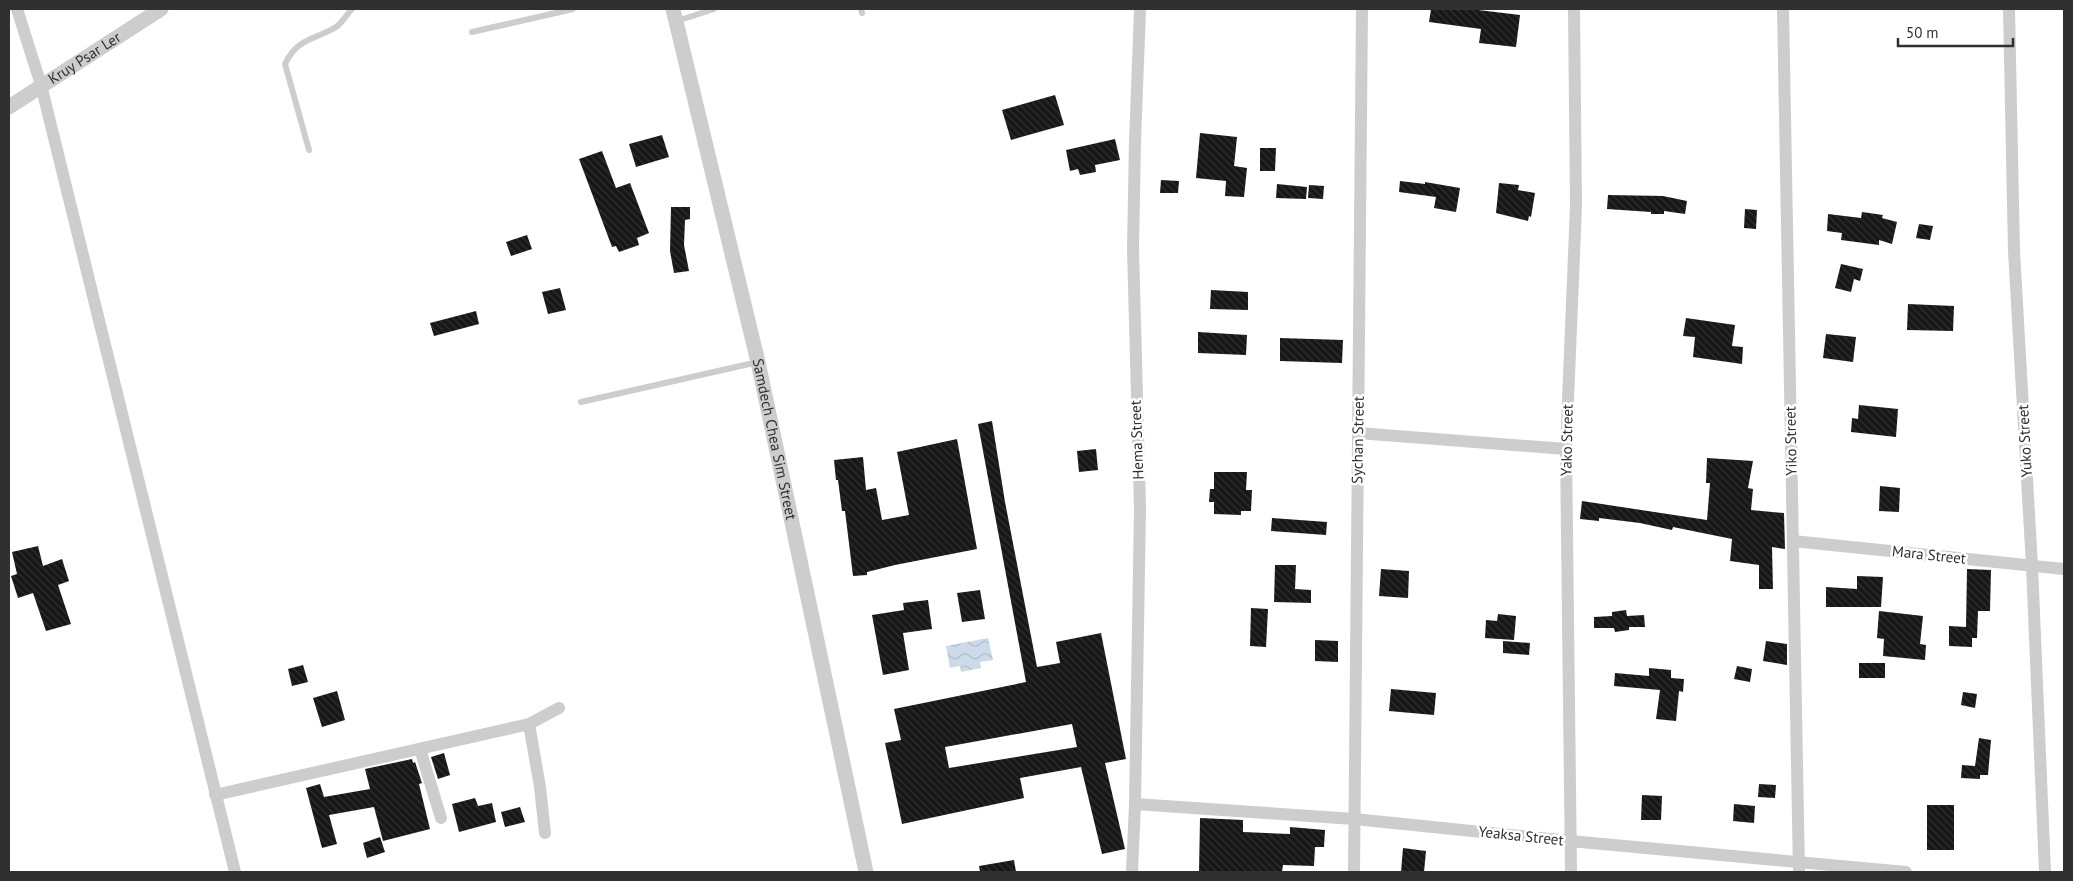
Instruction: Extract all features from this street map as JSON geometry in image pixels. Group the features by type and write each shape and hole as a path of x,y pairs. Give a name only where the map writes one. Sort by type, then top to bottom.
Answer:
{"street":[{"path":"17,9 41,85 235,872"},
{"name":"Kruy Psar Ler","path":"9,107 162,9"},
{"name":"Hema Street","path":"1132,872 1135,804 1140,508 1133,248 1140,9"},
{"name":"Sychan Street","path":"1354,872 1362,9"},
{"name":"Yako Street","path":"1571,872 1566,449 1576,206 1574,9"},
{"name":"Yiko Street","path":"1784,9 1787,280 1799,868"},
{"name":"Yuko Street","path":"2009,9 2014,251 2032,566 2045,872"},
{"name":"Samdech Chea Sim Street","path":"674,15 758,362 866,872"},
{"path":"1358,432 1566,449"},
{"name":"Mara Street","path":"1793,541 2064,569"},
{"path":"215,795 528,724 559,708"},
{"path":"528,724 540,787 545,833"},
{"path":"420,749 441,818"},
{"name":"Yeaksa Street","path":"1135,804 1354,819 1570,841 1799,868 1906,872"}],"lane":[{"path":"309,150 286,64 290,54 305,40 337,26 352,9"},
{"path":"472,32 573,9"},
{"path":"674,15 714,9"},
{"path":"581,402 758,362"}],"water":[{"path":"988,638 993,660 980,662 981,668 961,672 960,666 950,668 946,646"}],"building":[{"path":"1431,9 1470,9 1520,15 1516,47 1479,43 1481,29 1429,22"},
{"path":"1055,95 1064,125 1011,140 1002,110"},
{"path":"1200,133 1237,137 1234,166 1247,168 1244,197 1225,196 1226,181 1196,178"},
{"path":"662,135 669,157 636,167 629,144"},
{"path":"1115,139 1120,160 1095,165 1096,172 1080,175 1078,169 1070,171 1066,150"},
{"path":"1260,148 1276,148 1275,171 1260,171"},
{"path":"602,151 616,188 630,183 649,233 637,238 639,245 619,252 616,246 612,247 579,159"},
{"path":"1161,180 1179,181 1178,193 1160,193"},
{"path":"1400,181 1425,184 1425,182 1460,188 1456,212 1434,208 1436,197 1399,192"},
{"path":"1499,183 1519,185 1518,190 1535,193 1531,217 1529,216 1528,221 1496,213"},
{"path":"1277,184 1307,187 1306,199 1276,198"},
{"path":"1309,185 1324,186 1323,199 1308,198"},
{"path":"1608,195 1663,196 1687,201 1685,214 1664,211 1664,214 1651,214 1651,212 1607,209"},
{"path":"671,207 690,207 690,219 685,220 684,245 689,271 674,273 670,251"},
{"path":"1745,209 1757,210 1756,229 1744,228"},
{"path":"1862,212 1883,215 1882,218 1897,222 1892,244 1879,240 1879,245 1841,240 1842,233 1827,231 1828,214 1861,218"},
{"path":"1919,224 1933,226 1930,240 1916,238"},
{"path":"527,235 532,249 511,256 506,242"},
{"path":"1841,264 1863,269 1860,281 1854,279 1851,292 1835,288"},
{"path":"560,288 566,310 548,314 542,292"},
{"path":"1211,290 1248,292 1248,310 1210,309"},
{"path":"1908,304 1954,306 1953,331 1907,330"},
{"path":"476,311 479,324 434,336 430,323"},
{"path":"1686,318 1735,325 1732,346 1743,347 1742,364 1693,357 1695,337 1683,336"},
{"path":"1198,332 1247,335 1246,355 1198,353"},
{"path":"1826,334 1856,337 1853,362 1823,358"},
{"path":"1280,338 1343,340 1342,363 1280,361"},
{"path":"1859,405 1898,409 1896,437 1851,432 1852,418 1858,419"},
{"path":"992,421 1005,502 1037,667 1060,663 1056,642 1101,633 1126,759 1105,763 1125,849 1102,854 1081,767 1020,778 1024,798 902,824 885,743 901,740 894,709 1026,682 978,424","holes":["1072,724 1077,747 949,768 945,747"]},
{"path":"957,439 977,549 895,565 867,572 867,575 853,576 845,511 842,511 834,460 863,457 866,490 876,488 882,520 909,515 897,452"},
{"path":"1096,449 1098,470 1079,472 1077,451"},
{"path":"1707,458 1753,461 1748,488 1753,489 1751,510 1784,513 1785,549 1772,547 1773,589 1759,589 1759,565 1730,561 1732,539 1673,527 1672,530 1640,523 1599,518 1599,521 1580,519 1582,501 1707,520 1710,483 1706,483"},
{"path":"1214,472 1247,472 1246,490 1252,490 1251,511 1241,511 1241,515 1214,514 1214,502 1209,502 1210,489 1214,489"},
{"path":"1880,486 1900,488 1899,512 1879,511"},
{"path":"1272,518 1327,522 1326,535 1271,531"},
{"path":"38,546 43,566 62,559 69,581 58,585 71,624 46,631 33,593 18,598 11,576 17,574 12,552"},
{"path":"1275,565 1296,565 1295,589 1311,590 1311,603 1274,602"},
{"path":"1381,569 1409,571 1408,598 1379,596"},
{"path":"1967,569 1991,570 1990,611 1978,611 1977,638 1972,638 1972,647 1949,646 1949,626 1966,627"},
{"path":"1857,576 1883,577 1881,607 1826,607 1826,587 1857,589"},
{"path":"980,590 985,619 962,622 957,593"},
{"path":"928,600 932,629 903,633 909,670 883,675 872,615 904,610 903,603"},
{"path":"1251,608 1268,609 1266,647 1250,646"},
{"path":"1626,610 1627,616 1644,615 1645,627 1629,627 1629,630 1615,632 1614,628 1594,628 1594,617 1612,616 1612,612"},
{"path":"1879,611 1923,616 1920,644 1926,645 1925,660 1883,656 1884,639 1877,638"},
{"path":"1498,614 1516,616 1514,640 1485,638 1486,620 1497,621"},
{"path":"1315,640 1338,641 1338,662 1315,661"},
{"path":"1503,641 1530,643 1529,655 1503,653"},
{"path":"1766,641 1787,644 1787,665 1763,661"},
{"path":"1859,663 1885,663 1885,678 1859,678"},
{"path":"303,665 308,682 292,686 288,669"},
{"path":"1737,666 1752,669 1750,682 1734,679"},
{"path":"1649,668 1671,670 1671,678 1684,679 1683,692 1679,691 1676,721 1656,719 1660,690 1614,686 1615,673 1649,676"},
{"path":"1391,689 1436,693 1434,715 1389,711"},
{"path":"337,691 345,720 322,727 313,698"},
{"path":"1963,692 1977,694 1975,708 1961,705"},
{"path":"1979,738 1991,740 1988,775 1980,775 1980,779 1961,778 1962,765 1975,766"},
{"path":"444,753 450,775 438,779 431,757"},
{"path":"412,759 413,763 415,762 422,783 419,784 430,829 383,841 374,807 329,815 337,844 322,848 306,788 320,784 324,797 370,789 365,769"},
{"path":"1759,784 1776,785 1775,798 1758,797"},
{"path":"1642,795 1662,796 1661,820 1641,820"},
{"path":"475,798 478,806 492,803 496,822 459,832 452,804"},
{"path":"1734,804 1755,806 1754,823 1733,821"},
{"path":"1927,805 1954,805 1954,850 1927,850"},
{"path":"520,807 525,822 505,827 501,812"},
{"path":"1200,818 1243,820 1243,832 1290,834 1290,827 1325,830 1324,847 1315,847 1314,866 1283,865 1282,872 1199,872"},
{"path":"380,837 385,852 367,858 363,843"},
{"path":"1403,848 1426,851 1424,872 1401,872"},
{"path":"1014,860 1016,872 980,872 979,866"}]}
